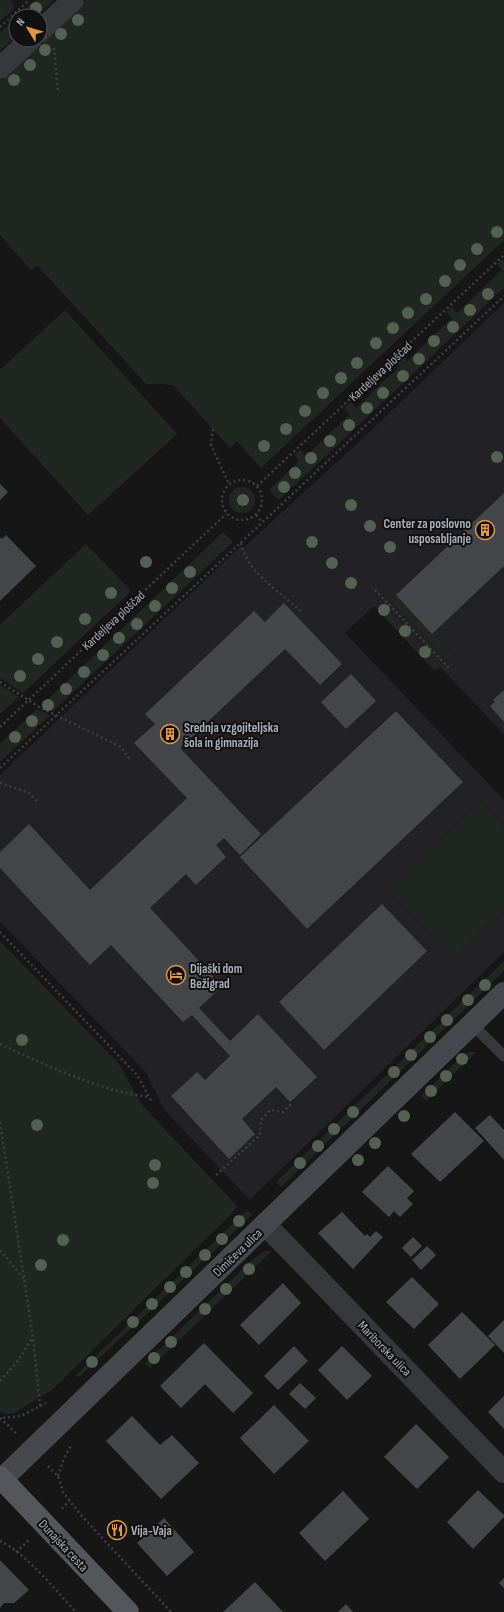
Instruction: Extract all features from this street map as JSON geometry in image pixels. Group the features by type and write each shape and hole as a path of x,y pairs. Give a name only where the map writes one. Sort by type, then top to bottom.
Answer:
{"main road":[{"name":"Dunajska cesta","path":"1,1479 128,1612"}],"street":[{"path":"48,23 72,0"},
{"path":"0,68 21,48"},
{"name":"Dimičeva ulica","path":"1,1479 504,993"},
{"name":"Mariborska ulica","path":"265,1224 504,1472"}],"lane":[{"path":"472,1024 504,1056"}],"path":[{"path":"0,27 26,1"},
{"path":"48,36 58,91"},
{"name":"Kardeljeva ploščad","path":"257,486 504,255"},
{"path":"0,768 504,296"},
{"path":"213,429 211,445 229,484"},
{"path":"236,480 244,480 257,486 262,496 262,503 256,515 250,519 239,521 226,514 221,502 222,495 229,484 236,480"},
{"name":"Kardeljeva ploščad","path":"0,727 226,514"},
{"path":"256,515 262,522"},
{"path":"241,542 248,562 268,584 290,601 301,612"},
{"path":"375,590 449,668"},
{"path":"0,682 28,701 121,747 131,762"},
{"path":"0,783 29,793 39,803"},
{"path":"0,932 137,1075 152,1102"},
{"path":"0,1044 79,1078 127,1094 150,1098"},
{"path":"216,1175 260,1135 261,1120 270,1110 283,1112 292,1103"},
{"path":"0,1122 33,1337 40,1406 21,1416 14,1418 1,1418"},
{"path":"0,1250 24,1279"},
{"path":"0,1381 17,1362 33,1337"},
{"path":"1,1418 13,1430"},
{"path":"58,1476 64,1458 76,1439"},
{"path":"51,1469 58,1476 63,1492 69,1502 171,1612"},
{"path":"0,1541 10,1547 30,1564 76,1612"}],"shaded area":[{"path":"0,0 10,0 14,8 8,8 8,14 0,21"},
{"path":"35,0 54,0 46,8 26,8"},
{"path":"86,0 504,0 504,240 261,468 237,441 230,448 173,385 146,384 37,265 31,270 0,235 0,82 36,48 48,48 48,36"},
{"path":"8,26 8,44 0,51 0,33"},
{"path":"503,259 504,288 279,500 269,490 299,461 294,455 300,450 306,456 350,414 344,408 351,402 356,408 400,366 395,360 401,354 407,361 452,318 446,312 451,307 457,313 502,270 497,264"},
{"path":"504,303 504,734 440,667 434,670 374,606 345,633 504,800 504,952 250,1200 165,1111 145,1071 0,922 0,775 241,546 243,548 361,440"},
{"path":"65,310 177,434 88,515 0,418 0,370"},
{"path":"242,487 251,491 255,500 251,509 242,513 233,509 229,500 233,491"},
{"path":"223,532 233,542 53,711 41,706"},
{"path":"86,544 131,591 23,693 0,678 0,625"},
{"path":"396,595 453,655 448,660 390,599"},
{"path":"383,604 440,667 434,670 377,609"},
{"path":"0,685 19,697 0,714"},
{"path":"37,709 50,715 0,762 0,744"},
{"path":"481,803 504,828 504,909 453,957 389,889"},
{"path":"0,941 118,1063 142,1105 237,1206 234,1211 52,1390 14,1413 7,1414 0,1412"},
{"path":"504,961 504,971 281,1187 276,1182"},
{"path":"469,1052 476,1052 426,1101 421,1096 462,1056"},
{"path":"247,1210 252,1215 79,1377 76,1375"},
{"path":"265,1251 272,1251 150,1368 145,1363 253,1259"}],"building":[{"path":"0,484 8,492 0,500"},
{"name":"Center za poslovno usposabljanje","path":"504,493 504,566 432,634 396,595"},
{"path":"6,535 36,566 0,601 0,537 2,539"},
{"name":"Dijaški dom Bežigrad","path":"284,603 342,664 320,685 285,649 180,748 261,834 240,855 224,838 216,845 226,857 196,885 186,874 150,908 222,986 199,1008 230,1041 258,1014 317,1077 290,1102 276,1087 242,1119 255,1134 229,1159 171,1096 197,1072 205,1080 230,1056 192,1015 183,1022 111,945 90,965 0,868 0,852 29,824 90,890 187,798 134,743 155,724 145,714 254,611 265,622"},
{"path":"351,674 376,701 346,729 321,702"},
{"path":"504,690 504,722 490,706 495,702 493,700"},
{"path":"396,711 463,782 307,929 240,857"},
{"path":"382,904 427,951 324,1050 279,1002"},
{"path":"455,1112 484,1141 440,1182 411,1154"},
{"path":"490,1115 504,1130 504,1160 475,1128"},
{"path":"388,1166 414,1191 407,1198 413,1204 400,1217 394,1211 389,1217 362,1192"},
{"path":"342,1212 365,1236 367,1234 370,1237 376,1231 383,1237 353,1269 318,1233"},
{"path":"413,1237 422,1246 411,1257 402,1248"},
{"path":"427,1246 436,1255 421,1270 412,1260"},
{"path":"412,1277 439,1304 414,1329 386,1302"},
{"path":"283,1283 301,1303 259,1345 240,1325"},
{"path":"462,1312 495,1345 460,1379 428,1345"},
{"path":"504,1320 504,1353 488,1336"},
{"path":"204,1343 253,1393 233,1413 205,1384 181,1408 160,1386"},
{"path":"294,1346 308,1361 278,1390 264,1376"},
{"path":"342,1346 372,1376 347,1400 318,1370"},
{"path":"300,1383 316,1398 305,1409 289,1394"},
{"path":"504,1396 504,1429 488,1412"},
{"path":"274,1405 309,1441 274,1474 240,1438"},
{"path":"132,1416 160,1445 172,1435 199,1463 161,1499 106,1441"},
{"path":"416,1424 449,1457 417,1489 384,1457"},
{"path":"478,1490 504,1515 504,1517 473,1549 447,1522"},
{"path":"343,1491 369,1519 325,1561 299,1533"},
{"path":"164,1518 194,1552 167,1576 137,1543"},
{"path":"0,1560 29,1590 14,1603 4,1603 0,1608"},
{"path":"504,1578 504,1588 499,1583"},
{"path":"255,1582 283,1612 223,1612"},
{"path":"346,1604 353,1612 338,1612"}],"place":[{"name":"Center za poslovno usposabljanje","path":"485,530"},
{"name":"Srednja vzgojiteljska šola in gimnazija","path":"170,734"},
{"name":"Dijaški dom Bežigrad","path":"176,975"},
{"name":"Vija-Vaja","path":"117,1530"}]}
